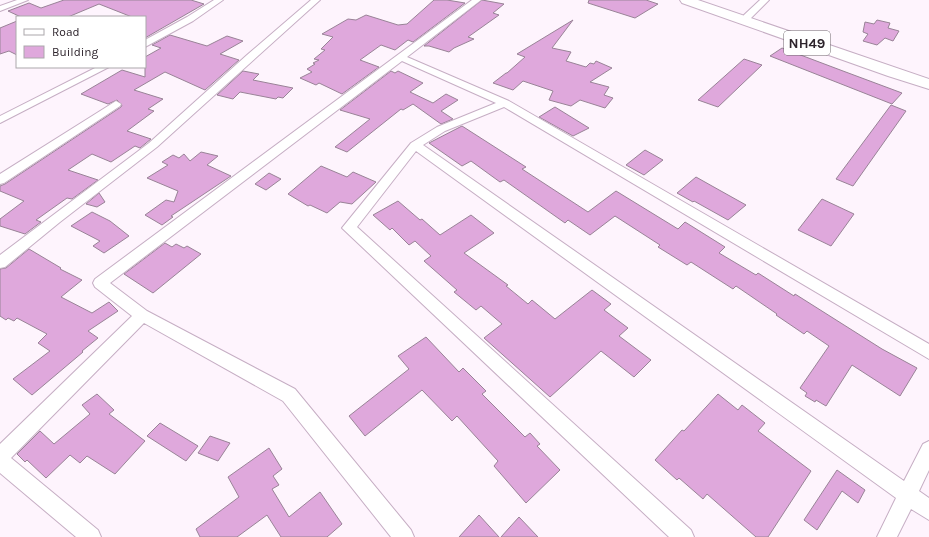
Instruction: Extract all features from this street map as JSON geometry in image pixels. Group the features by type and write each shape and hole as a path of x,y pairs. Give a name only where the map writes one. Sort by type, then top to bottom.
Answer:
{"highway":[{"name":"NH49","path":"686,0 893,73 929,82"},
{"name":"NH49","path":"700,0 929,82"}],"street":[{"path":"0,9 24,0"},
{"path":"146,43 190,19 219,0"},
{"path":"0,264 55,219 153,145 250,57 316,0"},
{"path":"404,537 289,395 142,315 100,283 402,58 477,0"},
{"path":"747,17 766,0"},
{"path":"402,58 505,103 929,352"},
{"path":"0,120 102,68"},
{"path":"505,103 441,129 415,145 349,228 684,537"},
{"path":"0,180 116,104"},
{"path":"415,145 929,510"},
{"path":"0,457 142,315"},
{"path":"887,537 929,450"},
{"path":"0,461 91,537"}],"building":[{"path":"64,0 191,0 204,4 146,37 146,16 129,16 99,4 70,16 19,16 8,11 29,3 41,8"},
{"path":"434,0 447,0 465,3 413,42 408,40 395,50 381,45 360,60 379,67 342,94 319,83 316,85 300,78 312,72 307,69 319,60 314,59 325,50 321,49 333,37 322,34 348,19 356,20 366,15 398,25 407,24"},
{"path":"482,0 504,4 493,13 499,15 468,37 474,39 454,48 449,52 424,46"},
{"path":"589,0 646,0 658,4 635,18 588,3"},
{"path":"573,20 552,48 571,52 566,61 586,67 590,63 594,64 596,61 612,68 590,82 609,87 604,95 613,98 605,108 580,100 571,106 549,100 553,91 523,81 513,90 493,83 525,57 517,54"},
{"path":"877,20 890,23 888,28 899,31 893,41 885,38 877,45 863,41 868,34 863,32 865,22 874,24"},
{"path":"16,21 16,54 9,51 0,54 0,28"},
{"path":"170,35 207,46 227,36 243,41 220,54 239,60 205,90 165,72 134,90 163,99 148,109 154,111 127,131 151,139 140,148 135,146 111,162 92,154 68,170 98,180 72,199 67,198 36,220 41,222 25,234 0,226 0,219 24,201 0,191 0,186 121,107 122,105 117,100 108,104 81,94 122,70 145,77 146,56 161,48 152,45"},
{"path":"782,48 902,93 892,104 770,56"},
{"path":"744,59 762,65 718,107 698,100"},
{"path":"243,71 259,74 253,80 293,88 283,98 278,97 276,99 240,92 233,99 217,95"},
{"path":"391,71 395,73 398,71 423,83 410,92 433,103 446,94 458,100 441,111 453,119 441,124 413,104 403,110 401,109 347,152 335,147 370,119 340,110"},
{"path":"891,105 906,111 853,186 836,179"},
{"path":"555,107 589,128 573,136 539,117"},
{"path":"462,126 526,167 522,169 588,212 616,191 678,229 685,222 725,247 719,253 756,275 758,273 794,296 795,294 882,349 917,368 900,396 852,365 826,406 816,400 815,402 805,396 807,393 800,388 829,346 807,331 804,334 736,286 733,289 691,262 687,265 658,247 660,245 615,216 590,235 568,220 565,223 504,180 500,182 471,161 462,166 429,143"},
{"path":"645,150 663,160 644,175 626,165"},
{"path":"201,152 218,156 207,165 231,176 171,216 173,217 162,225 145,215 166,200 174,202 178,191 147,178 168,165 162,162 173,155 179,158 184,154 190,161"},
{"path":"321,166 347,177 353,172 376,182 352,204 340,202 327,213 310,205 308,206 288,194"},
{"path":"269,173 281,179 266,190 255,184"},
{"path":"696,177 746,205 728,220 677,193"},
{"path":"99,193 105,202 97,207 86,204"},
{"path":"822,199 854,214 831,246 798,230"},
{"path":"398,201 440,235 471,215 494,233 464,253 508,285 506,286 528,304 532,300 555,319 592,290 611,304 604,310 628,328 619,336 651,360 634,377 601,351 550,397 484,338 502,324 481,306 476,310 454,292 457,290 424,261 431,256 415,241 409,245 392,228 390,230 373,215"},
{"path":"92,212 110,221 129,236 104,253 93,246 100,241 71,226"},
{"path":"165,243 172,247 176,244 184,248 187,246 201,254 153,293 124,274"},
{"path":"29,249 61,268 60,269 82,280 61,297 92,313 109,302 118,311 88,331 98,338 32,395 13,379 50,351 38,343 47,334 17,318 14,321 8,318 6,320 0,316 0,269 6,268"},
{"path":"426,337 459,372 463,368 486,391 482,394 525,437 530,433 540,444 537,446 560,470 526,503 494,466 498,461 457,416 452,421 422,390 365,436 349,416 409,369 398,356"},
{"path":"97,394 114,410 109,414 145,441 115,474 87,456 80,463 70,455 46,478 27,460 25,462 17,454 40,431 54,444 90,414 82,405"},
{"path":"718,394 738,410 742,405 765,423 758,431 811,471 768,537 756,537 707,494 703,499 679,478 677,480 655,460"},
{"path":"160,423 198,446 186,461 147,436"},
{"path":"210,436 230,443 218,461 198,453"},
{"path":"269,448 282,469 273,476 279,485 272,489 289,517 320,492 342,524 327,537 281,537 267,515 237,537 200,537 196,529 239,497 228,477"},
{"path":"837,470 865,490 858,503 842,491 817,530 804,520"},
{"path":"479,515 499,537 459,537"},
{"path":"519,517 538,537 501,537"}]}
